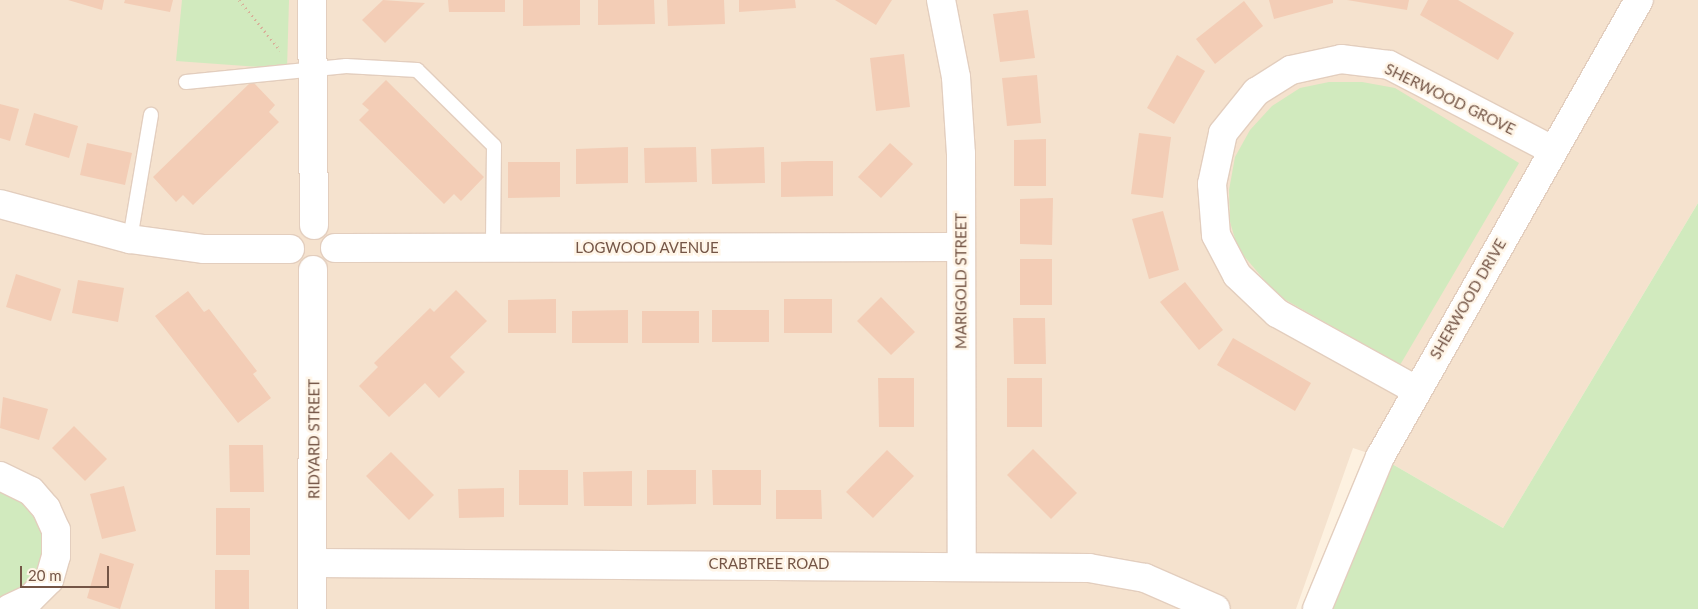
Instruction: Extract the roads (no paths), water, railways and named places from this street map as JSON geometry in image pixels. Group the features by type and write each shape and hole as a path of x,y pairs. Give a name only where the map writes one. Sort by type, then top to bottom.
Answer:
{"street":[{"path":"312,0 304,69 314,225"},
{"name":"MARIGOLD STREET","path":"941,0 956,77 961,154 962,565"},
{"name":"SHERWOOD DRIVE","path":"1317,609 1352,518 1380,457 1552,150 1639,0"},
{"name":"SHERWOOD GROVE","path":"1416,390 1277,313 1237,275 1216,235 1212,184 1223,132 1256,92 1291,70 1342,59 1389,65 1552,150"},
{"path":"0,204 130,239 204,249 290,249"},
{"path":"314,225 331,235 335,248 326,265 313,270 300,266 290,249 294,235 314,225"},
{"name":"LOGWOOD AVENUE","path":"335,248 960,247"},
{"name":"RIDYARD STREET","path":"312,609 314,563 313,270"},
{"path":"0,476 10,478 31,491 46,508 56,530 56,556 48,580 30,599 9,609"},
{"name":"CRABTREE ROAD","path":"314,563 962,565 1089,568 1145,578 1216,609"}],"lane":[{"path":"186,82 346,66 417,70 494,146 493,248"},
{"path":"130,239 151,115"}]}
